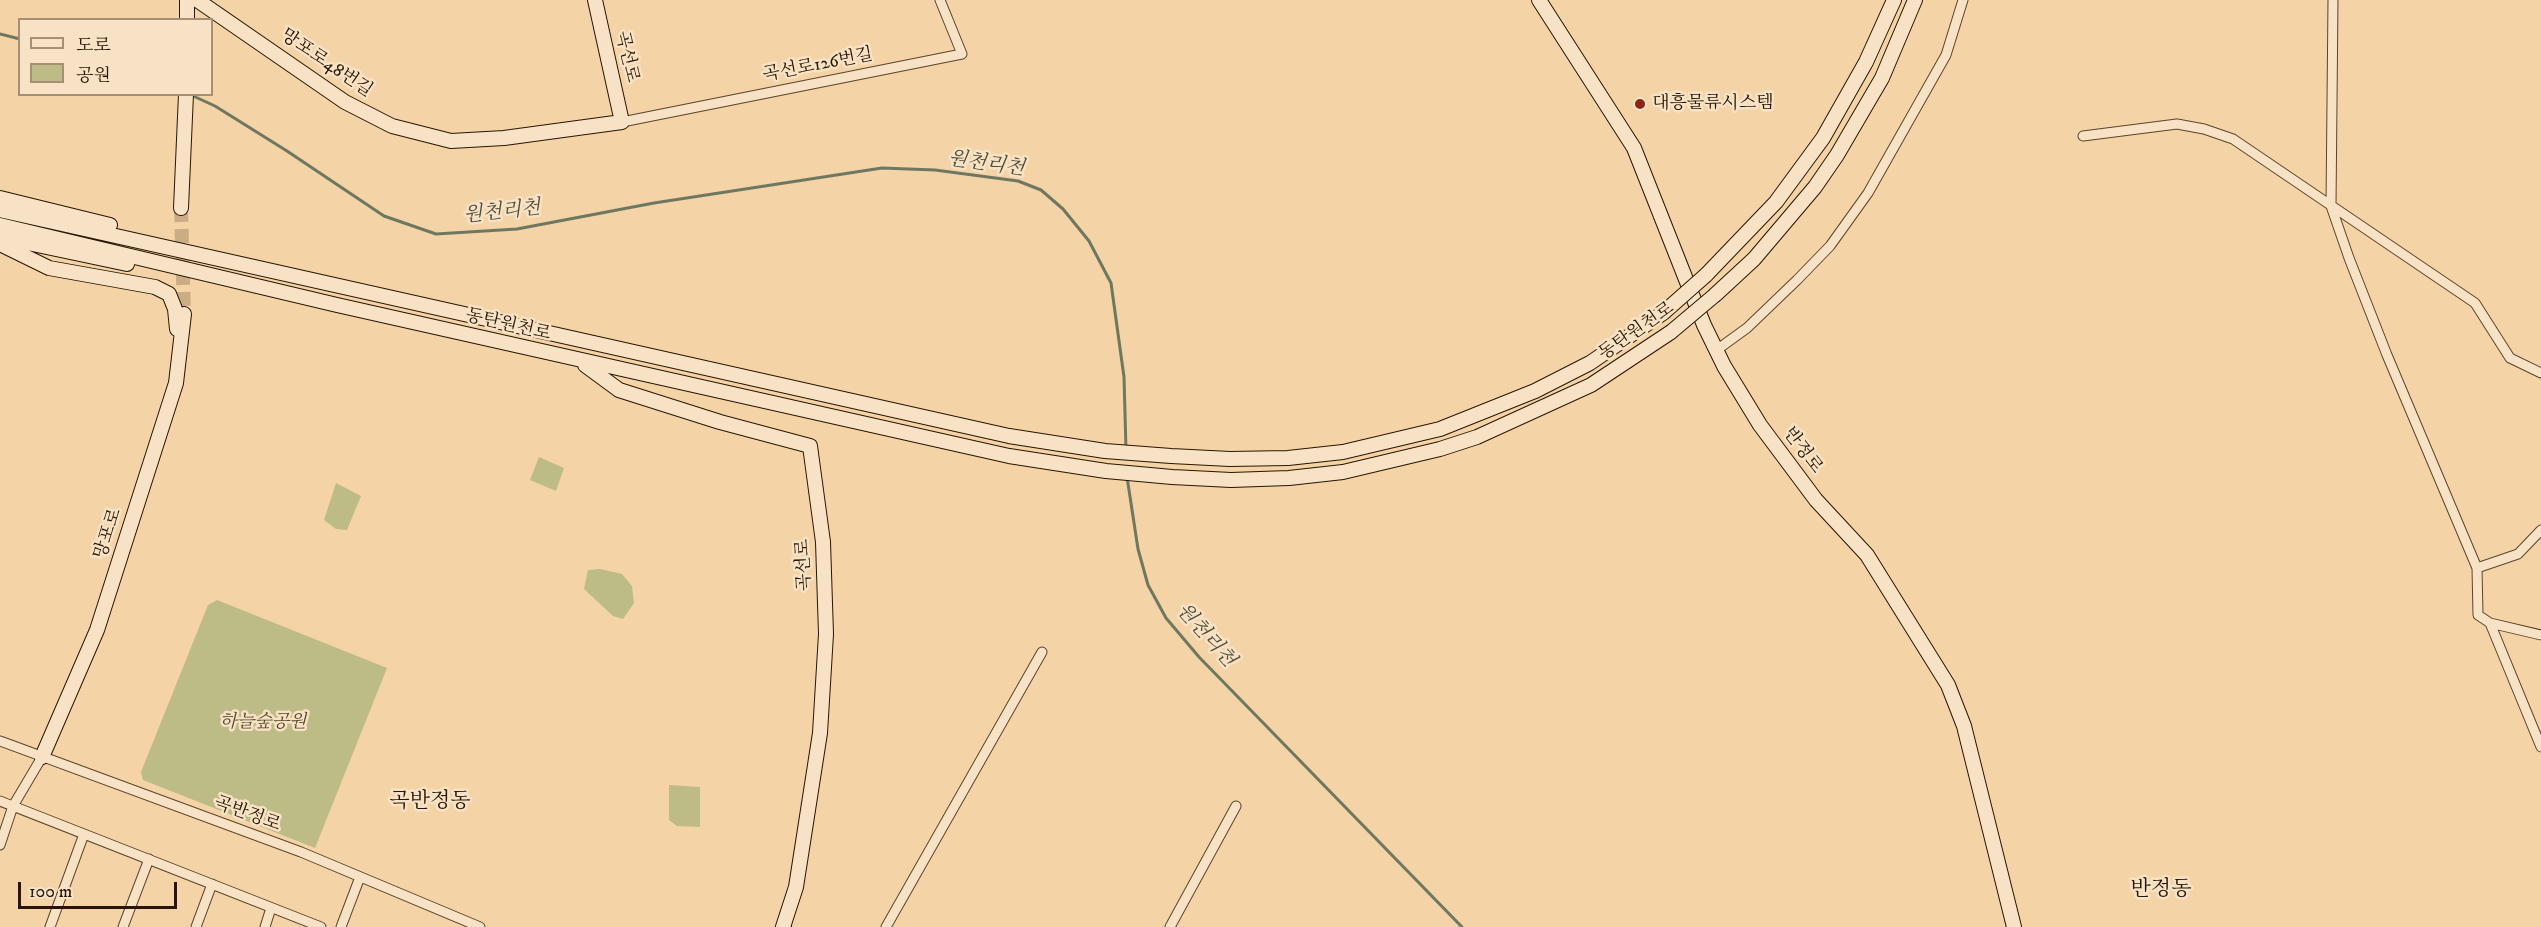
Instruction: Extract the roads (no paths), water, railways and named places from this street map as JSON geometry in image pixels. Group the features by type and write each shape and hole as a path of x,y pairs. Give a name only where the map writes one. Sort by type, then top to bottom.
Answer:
{"main road":[{"path":"187,0 187,18"},
{"name":"망포로48번길","path":"197,0 345,102 392,126 451,141 504,138 622,122"},
{"name":"곡선로","path":"595,0 622,122"},
{"name":"반정로","path":"1539,0 1557,24 1634,148 1704,325 1718,349 1724,366 1760,425 1816,500 1867,555 1948,685 1964,726 2014,927"},
{"name":"동탄원천로","path":"0,210 257,265 1009,436 1105,451 1230,459 1288,458 1343,452 1440,429 1535,391 1590,363 1663,312 1706,275 1776,202 1823,138 1866,62 1894,0"},
{"name":"동탄원천로","path":"0,225 579,361 1009,456 1106,471 1231,480 1289,478 1343,472 1440,449 1477,437 1591,385 1633,360 1671,332 1754,259 1815,187 1837,155 1882,78 1916,0"},
{"path":"181,208 186,96"},
{"path":"0,198 157,236 257,265"},
{"path":"0,237 88,257 253,285"},
{"path":"0,244 49,268 155,287 169,294 175,309 180,350"},
{"name":"망포로","path":"42,757 97,630 176,383 184,314"},
{"name":"곡선로","path":"579,361 620,390 720,422 810,446 823,542 825,656 820,733 796,887 783,927"}],"street":[{"name":"곡선로126번길","path":"622,122 962,54 940,0"},
{"path":"1718,349 1747,328 1830,246 1868,193 1946,55 1963,0"},
{"path":"2333,0 2331,206 2383,344 2477,568 2478,615 2490,623 2541,635"},
{"path":"2083,136 2177,124 2204,129 2233,139 2475,303 2510,358 2541,373"},
{"path":"2477,568 2518,554 2541,530"},
{"path":"2490,623 2541,747"},
{"path":"886,927 1042,652"},
{"name":"곡반정로","path":"0,741 301,852 480,927"},
{"path":"0,845 14,806 42,757"},
{"path":"0,801 321,927"},
{"path":"1170,927 1236,806"},
{"path":"50,927 84,834"},
{"path":"123,927 149,859"},
{"path":"341,927 360,876"},
{"path":"196,927 212,884"},
{"path":"265,927 271,908"}],"waterway":[{"name":"원천리천","path":"0,34 18,38"},
{"name":"원천리천","path":"193,96 215,106 287,151 384,216 436,234 517,229 654,203 882,168 935,170 1018,181 1041,190 1063,209 1089,241 1111,283 1124,377 1126,450"},
{"name":"원천리천","path":"1127,477 1138,549 1148,585 1166,618 1199,657 1462,927"}],"tunnel":[{"path":"181,208 184,314"}],"place":[{"name":"대흥물류시스템","path":"1640,104"}],"district":[{"name":"곡반정동","path":"430,803"},
{"name":"반정동","path":"2161,891"}],"park label":[{"name":"하늘숲공원","path":"263,723"}]}
